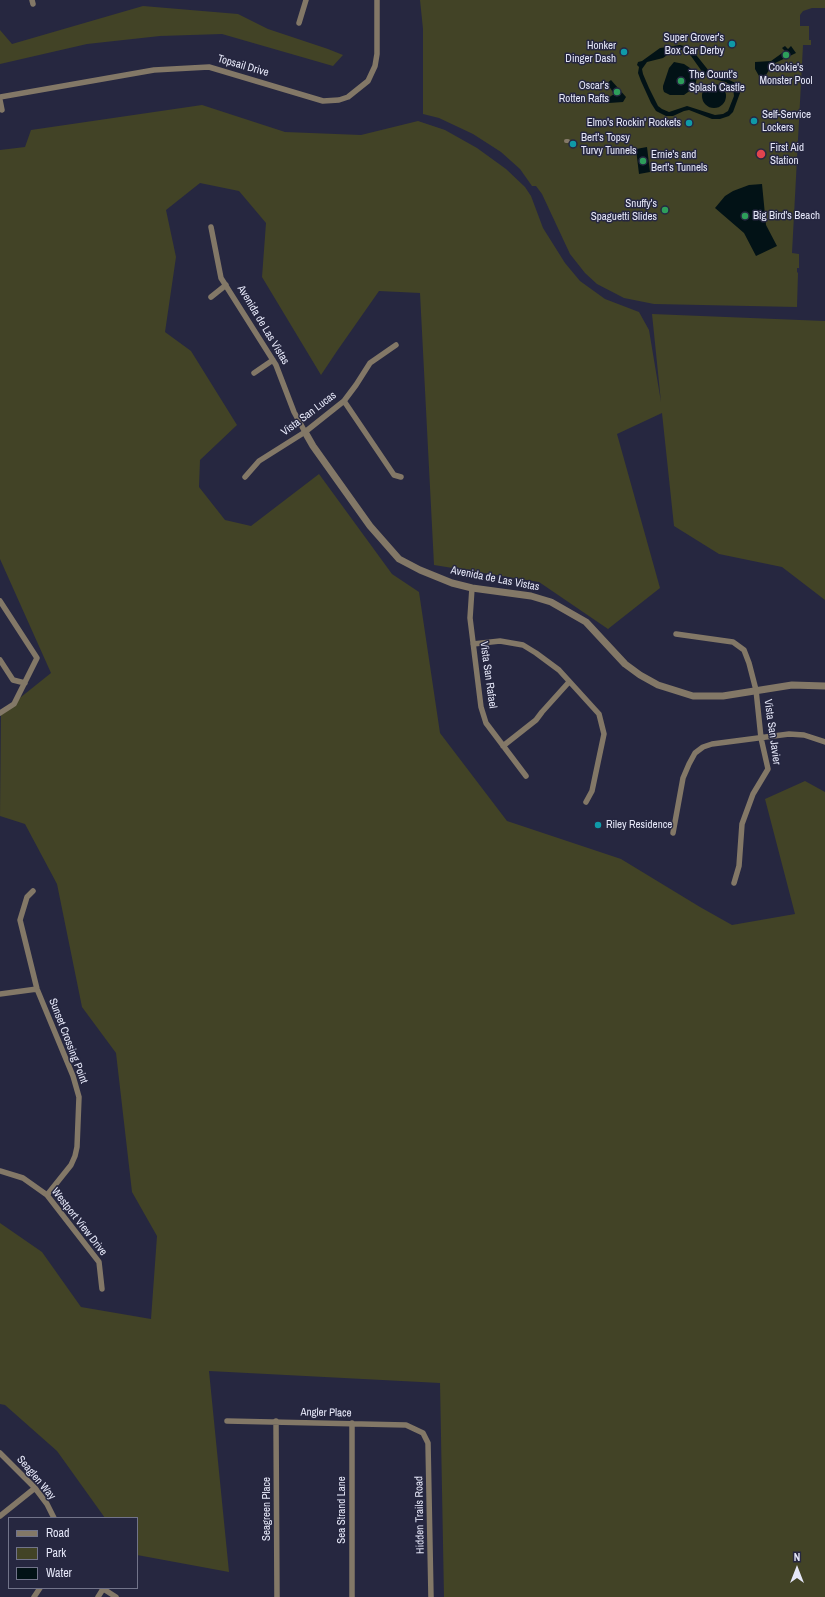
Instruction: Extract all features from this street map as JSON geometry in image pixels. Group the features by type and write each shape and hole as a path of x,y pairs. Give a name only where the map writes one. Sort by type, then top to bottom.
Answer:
{"street":[{"path":"299,23 306,0"},
{"name":"Topsail Drive","path":"0,99 154,70 209,67 322,101 339,100 348,97 368,81 375,66 377,54 377,0"},
{"path":"0,99 2,110"},
{"name":"Avenida de Las Vistas","path":"211,227 218,270 221,278 273,360 294,412 305,432 313,446 370,526 399,559 452,583 472,588 531,596 551,602 586,622 625,664 658,686 694,696 722,696 756,690 802,685 825,686"},
{"path":"211,297 226,286"},
{"name":"Vista San Lucas","path":"245,478 259,461 305,432 344,401 370,363 396,345"},
{"path":"254,373 273,360"},
{"path":"344,401 394,475 401,477"},
{"name":"Vista San Rafael","path":"472,588 470,618 480,707 486,723 526,776"},
{"path":"0,601 37,658 14,704 0,713"},
{"name":"Vista San Javier","path":"676,634 733,642 744,650 756,690 761,738 768,769 753,794 742,824 739,866 734,883"},
{"path":"473,644 500,641 523,645 544,658 559,670 599,714 604,734 592,791 586,802"},
{"path":"0,660 13,680 25,683"},
{"path":"503,746 536,720 569,682"},
{"path":"672,832 683,778 695,753 703,747 712,744 789,734 804,735 825,742"},
{"name":"Sunset Crossing Point","path":"33,891 27,897 20,920 37,989 73,1076 79,1097 77,1147 75,1156 71,1164 47,1196"},
{"path":"0,994 37,989"},
{"name":"Westport View Drive","path":"0,1171 23,1178 47,1196 99,1262 102,1289"},
{"name":"Angler Place","path":"227,1421 406,1425 423,1433"},
{"name":"Seagreen Place","path":"276,1421 277,1597"},
{"name":"Sea Strand Lane","path":"352,1423 352,1597"},
{"name":"Hidden Trails Road","path":"423,1433 428,1443 432,1597"},
{"name":"Seaglen Way","path":"0,1453 34,1488 53,1517"},
{"path":"0,1516 34,1488"},
{"path":"98,1597 103,1589 116,1597"}],"green space":[{"path":"420,0 825,0 825,8 812,8 803,11 800,15 800,26 809,26 809,40 811,40 811,45 803,45 792,253 799,254 799,268 797,268 797,307 654,304 624,298 597,284 585,273 570,254 542,194 536,186 532,186 520,169 501,152 473,134 439,118 423,114 423,29"},
{"path":"143,6 238,14 268,29 343,55 333,66 222,34 160,36 87,44 0,64 0,30 12,44"},
{"path":"202,105 285,132 361,135 418,121 445,130 477,148 506,169 525,187 531,196 543,228 565,263 580,281 605,299 639,312 649,330 661,402 652,314 825,321 825,600 782,567 719,554 674,526 662,413 617,434 660,588 608,629 539,582 434,565 420,293 379,291 321,375 262,277 266,223 239,191 200,183 166,210 176,257 165,332 191,351 237,425 200,460 199,487 225,520 251,526 319,474 392,574 419,592 440,733 507,821 621,859 732,925 795,914 765,799 805,781 825,792 825,1597 444,1597 440,1383 209,1371 229,1572 138,1555 138,1517 104,1517 57,1451 5,1405 0,1404 0,1223 42,1252 81,1307 151,1319 157,1236 132,1192 116,1053 82,1007 57,884 25,824 0,816 1,713 51,673 0,559 0,150 25,147 31,130"}],"water":[{"path":"680,45 688,47 709,71 738,84 740,93 733,112 729,116 720,119 712,119 689,110 673,116 666,116 656,111 641,81 638,73 639,67 637,65 638,62 642,61 660,48","holes":["674,50 684,50 691,56 703,73 713,79 726,82 733,88 734,96 728,111 723,114 715,115 687,106 669,112 658,106 642,69 647,62 663,58"]},
{"path":"785,46 788,49 791,46 796,53 773,64 764,78 759,76 755,69 755,62 771,61 785,51 782,48"},
{"name":"The Count's Splash Castle","path":"674,62 684,64 690,68 697,77 695,87 684,95 670,95 664,92 663,89 669,68"},
{"name":"Oscar's Rotten Rafts","path":"611,80 626,97 623,102 609,103 605,100 614,94 607,83"},
{"path":"709,84 719,84 726,91 726,101 719,108 709,108 702,101 702,91"},
{"name":"Ernie's and Bert's Tunnels","path":"647,147 650,172 639,174 636,149"},
{"name":"Big Bird's Beach","path":"762,184 766,225 777,246 756,256 744,233 715,208 725,196 733,191 749,185"}],"place":[{"name":"Super Grover's Box Car Derby","path":"732,44"},
{"name":"Honker Dinger Dash","path":"624,52"},
{"name":"Cookie's Monster Pool","path":"786,55"},
{"name":"The Count's Splash Castle","path":"681,81"},
{"name":"Oscar's Rotten Rafts","path":"617,92"},
{"name":"Self-Service Lockers","path":"754,121"},
{"name":"Elmo's Rockin' Rockets","path":"689,123"},
{"name":"Bert's Topsy Turvy Tunnels","path":"573,144"},
{"name":"First Aid Station","path":"761,154"},
{"name":"Ernie's and Bert's Tunnels","path":"643,161"},
{"name":"Snuffy's Spaguetti Slides","path":"665,210"},
{"name":"Big Bird's Beach","path":"745,216"},
{"name":"Riley Residence","path":"598,825"}]}
